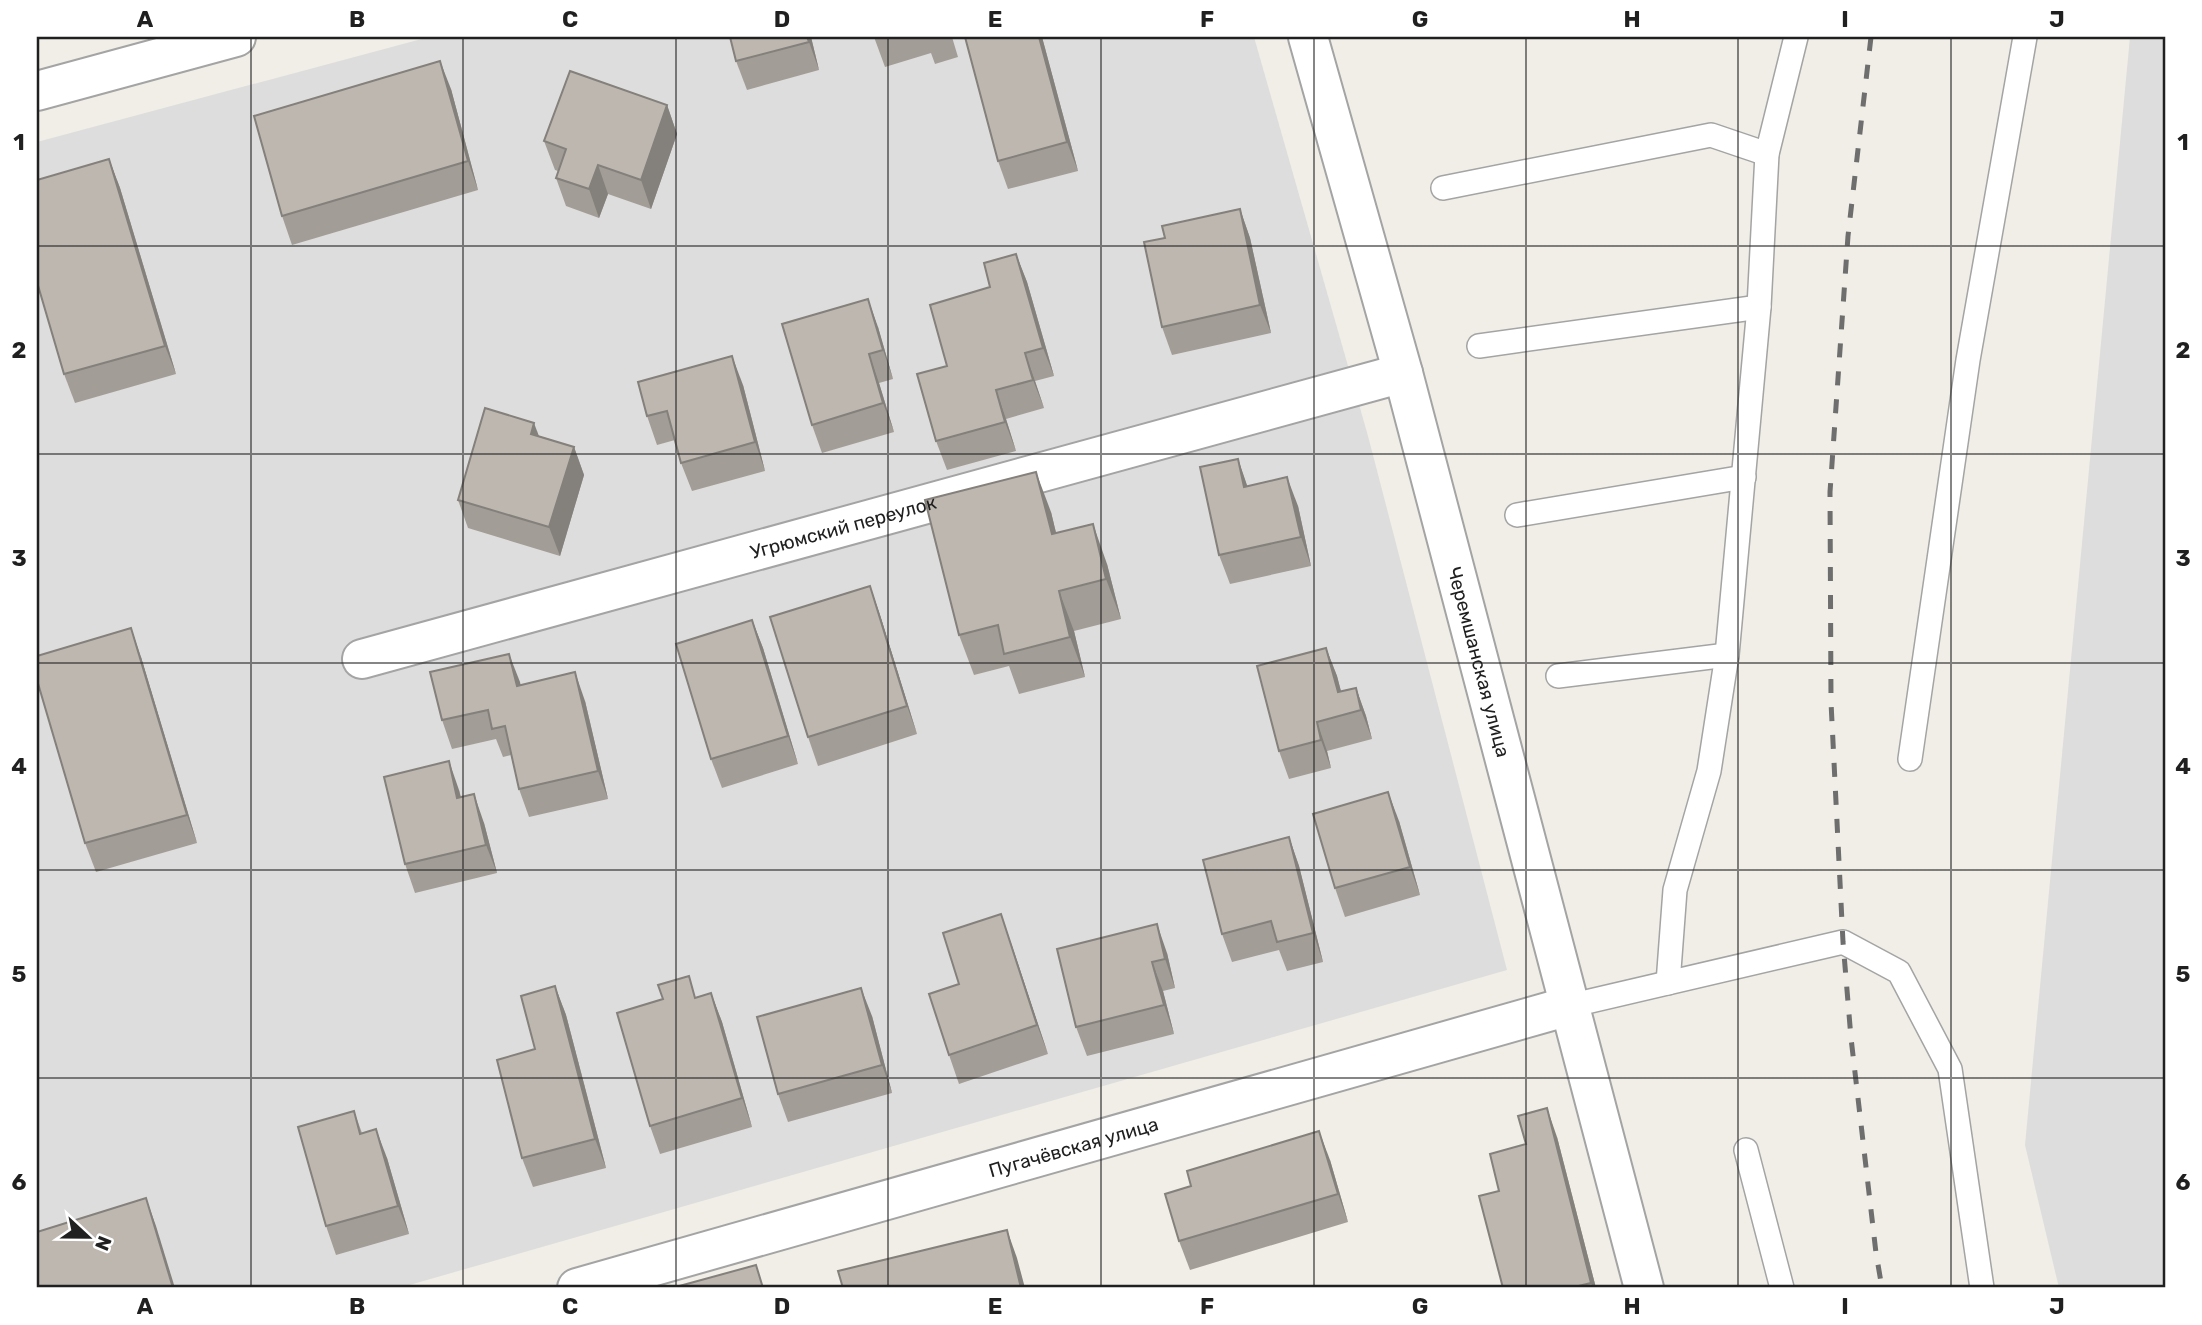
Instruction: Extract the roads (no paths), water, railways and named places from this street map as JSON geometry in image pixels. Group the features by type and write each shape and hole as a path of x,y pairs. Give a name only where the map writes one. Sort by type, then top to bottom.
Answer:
{"street":[{"path":"37,91 236,37"},
{"name":"Черемшанская улица","path":"1308,37 1403,373 1644,1288"},
{"name":"Угрюмский переулок","path":"362,659 1403,373"},
{"name":"Пугачёвская улица","path":"576,1288 1569,1006"}],"lane":[{"path":"1668,983 1675,890 1709,771 1727,655 1759,307 1767,154 1796,37"},
{"path":"1910,759 1968,360 2025,37"},
{"path":"1443,188 1711,135 1767,154"},
{"path":"1479,346 1759,307"},
{"path":"1517,515 1744,477"},
{"path":"1558,676 1727,655"},
{"path":"1569,1006 1843,942 1899,972 1950,1069 1982,1288"},
{"path":"1746,1150 1782,1288"}],"railway":[{"path":"1871,37 1848,236 1830,492 1831,702 1843,942 1851,1038 1882,1288"}]}
